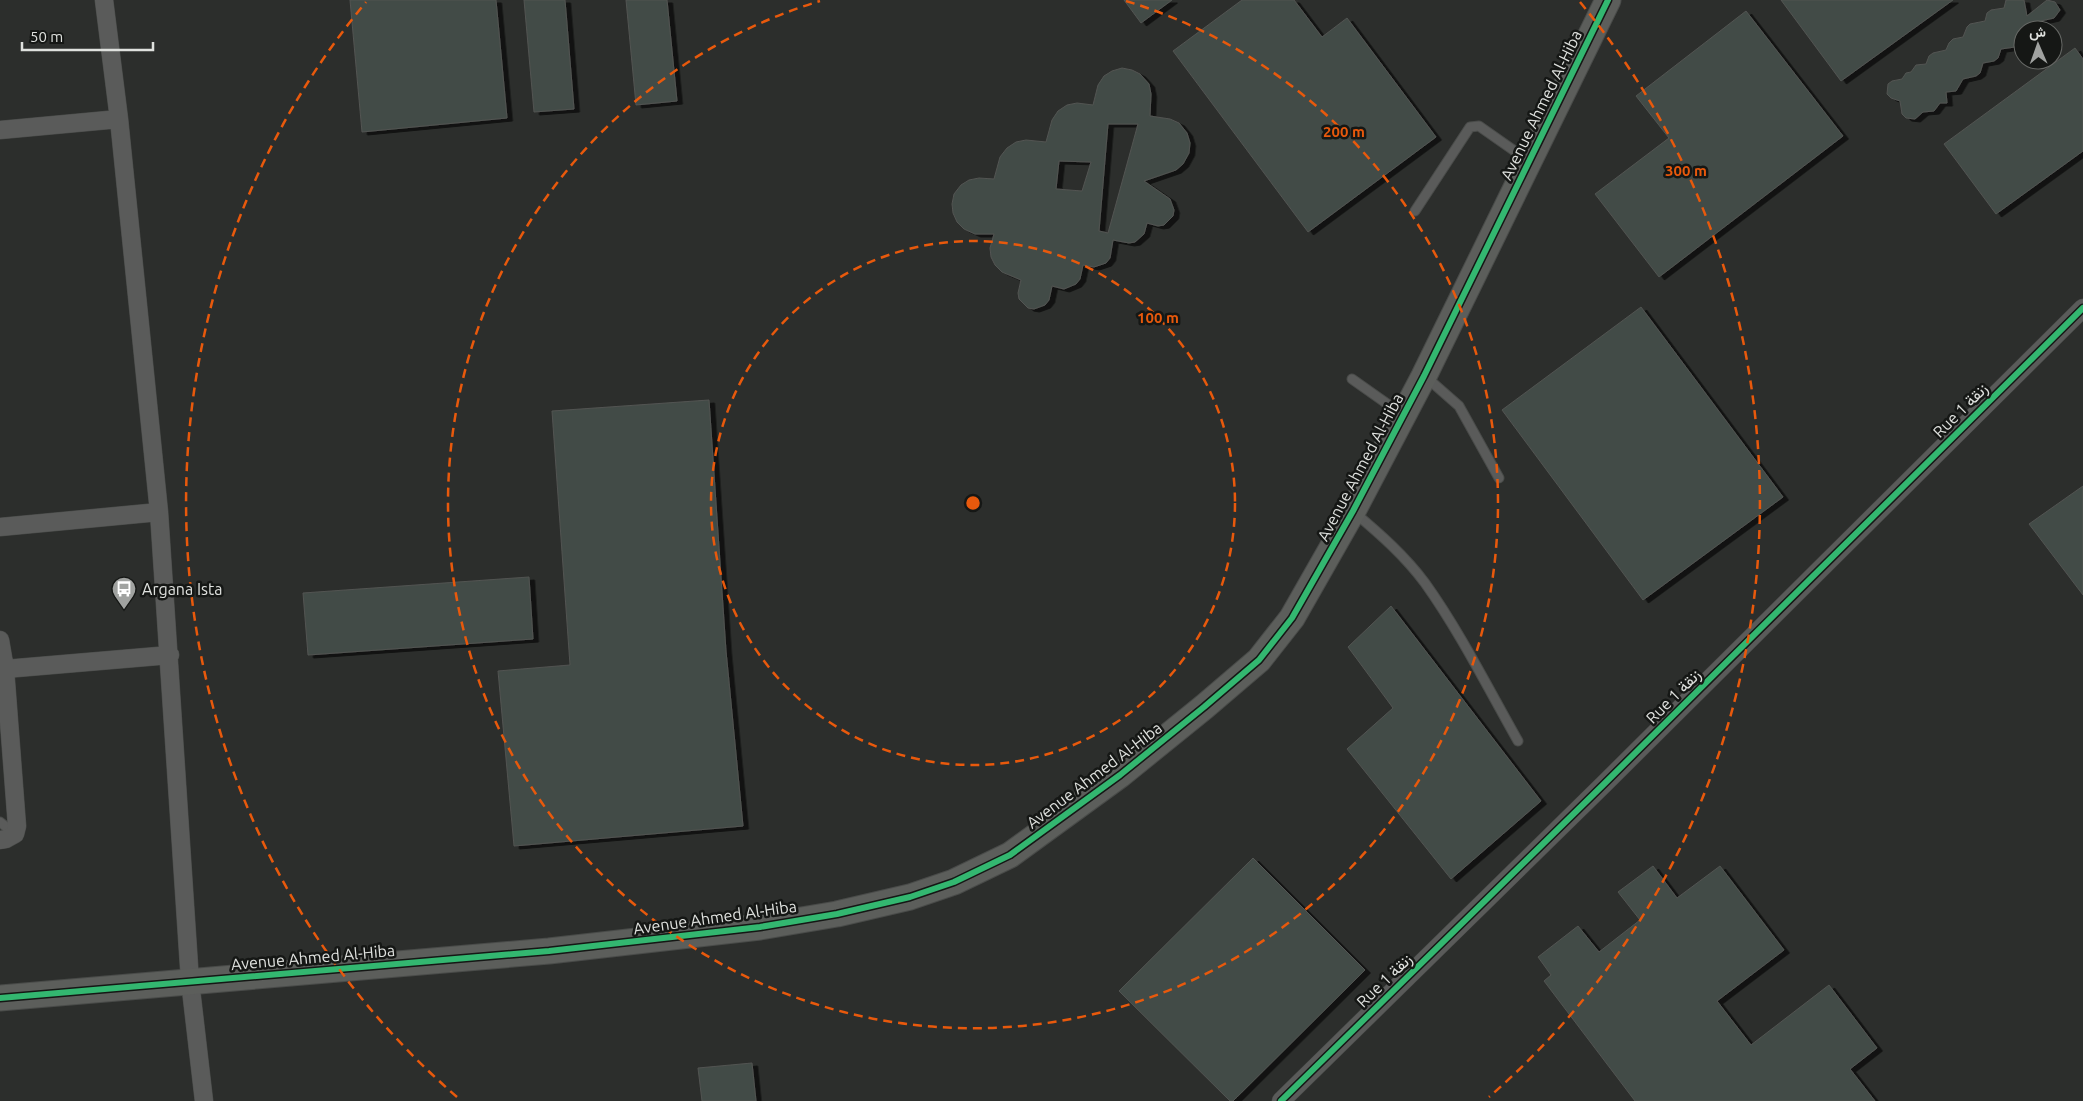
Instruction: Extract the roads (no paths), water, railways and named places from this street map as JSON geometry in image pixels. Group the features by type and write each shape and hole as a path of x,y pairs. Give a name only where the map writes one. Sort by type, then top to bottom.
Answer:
{"street":[{"path":"104,0 119,118 159,512 170,655 190,981 204,1101"},
{"name":"Avenue Ahmed Al-Hiba","path":"0,998 549,951 760,927 837,914 910,897 954,882 1010,856 1059,821 1204,707 1259,660 1292,618 1353,511 1424,376 1608,0"},
{"path":"0,130 119,118"},
{"name":"Rue 1 زنقة","path":"1281,1101 1604,784 2083,308"},
{"path":"0,527 159,512"},
{"path":"0,640 17,826 7,837"},
{"path":"4,668 170,655"}],"lane":[{"path":"1415,211 1470,127 1479,126 1529,161"},
{"path":"1424,376 1460,406 1499,478"},
{"path":"1352,379 1404,415"},
{"path":"1353,511 1387,540 1424,582 1456,631 1518,740"},
{"path":"0,822 7,837"}],"place":[{"name":"Argana Ista","path":"124,610"}]}
